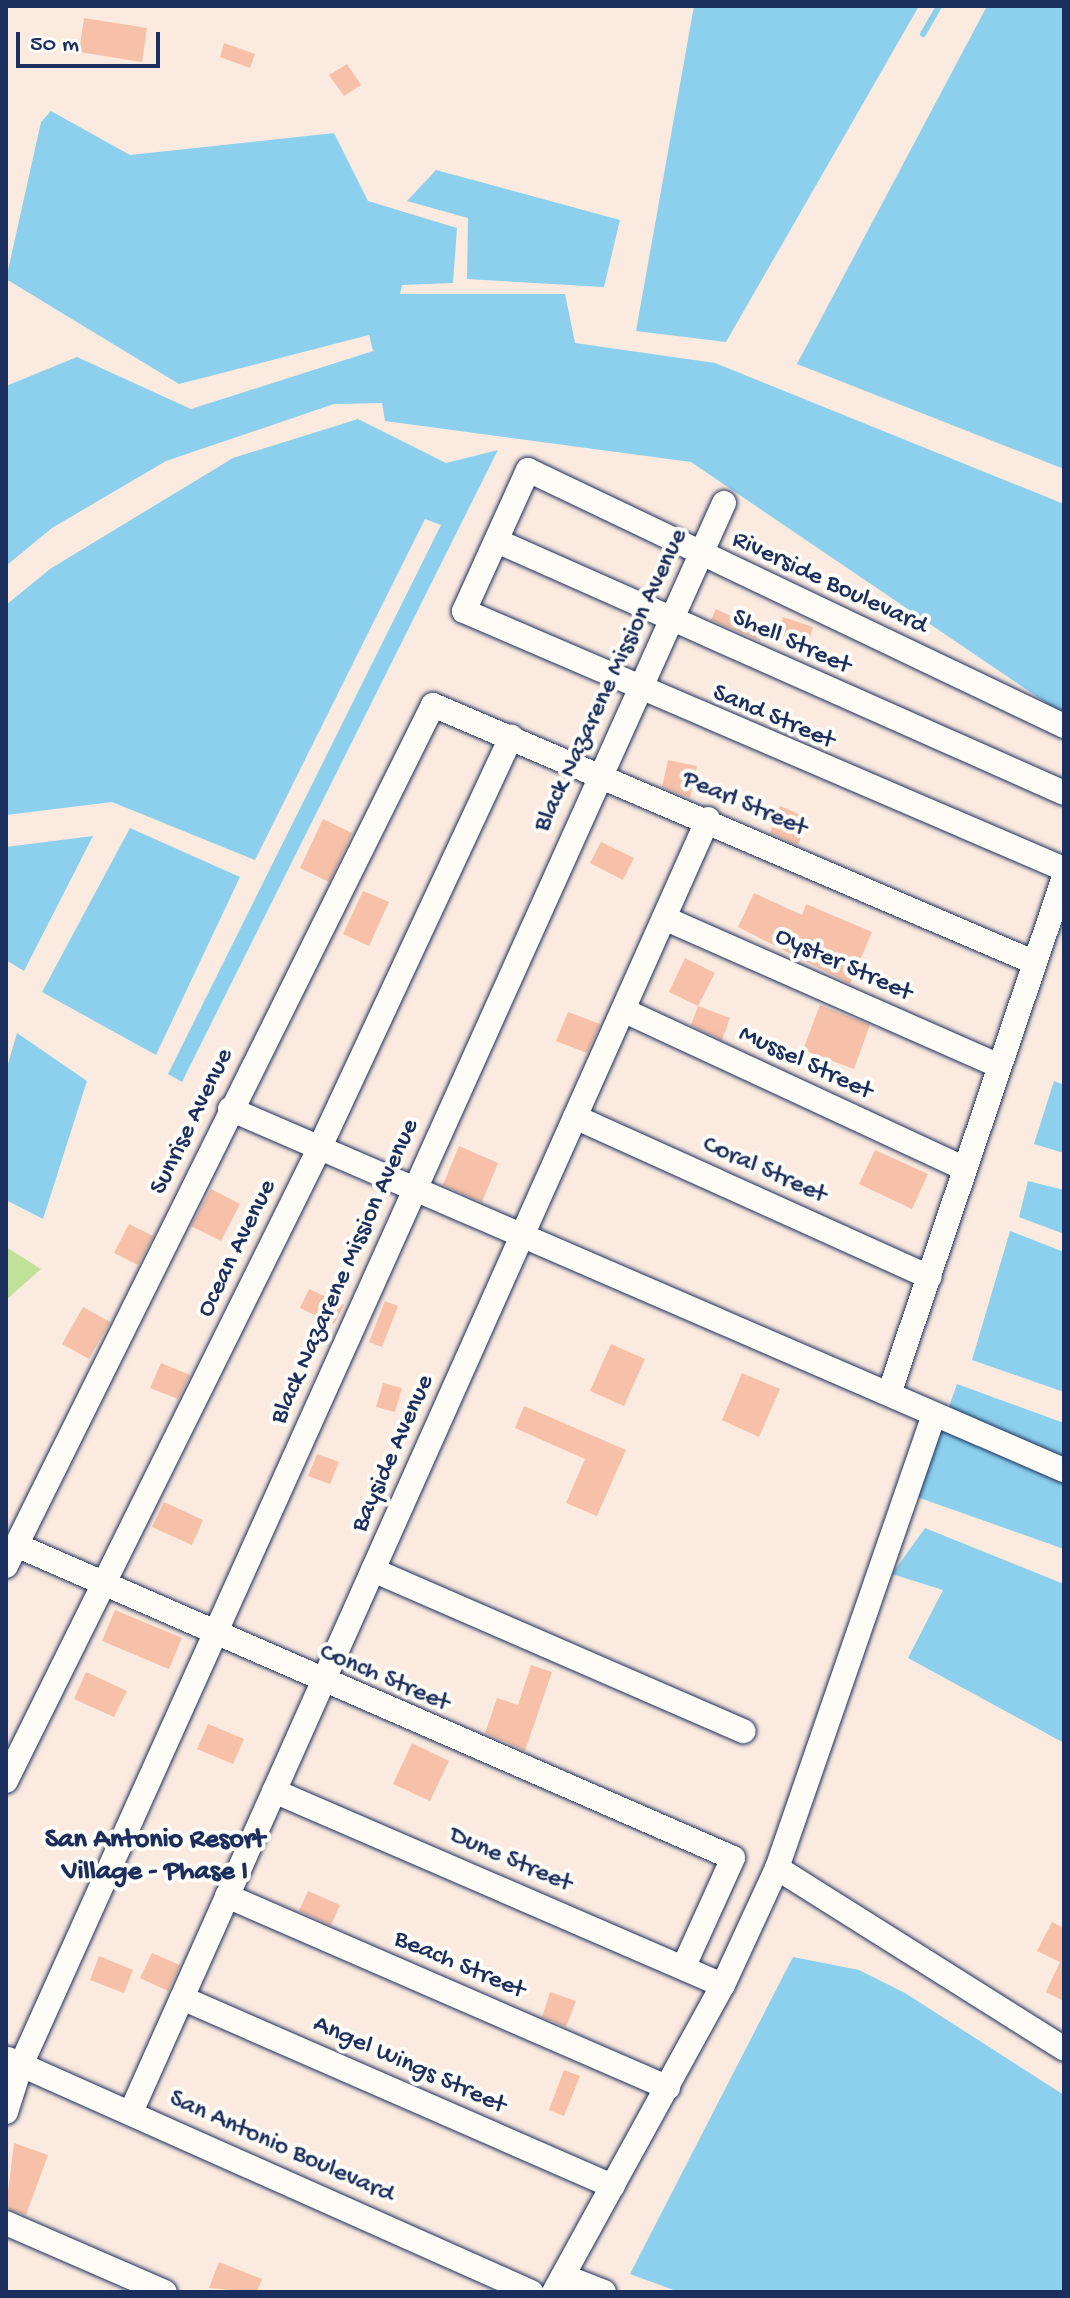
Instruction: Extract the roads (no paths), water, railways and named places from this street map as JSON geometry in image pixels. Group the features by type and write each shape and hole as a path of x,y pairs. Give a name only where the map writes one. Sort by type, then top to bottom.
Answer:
{"street":[{"name":"Riverside Boulevard","path":"497,541 528,470 1064,726"},
{"name":"Black Nazarene Mission Avenue","path":"6,2112 14,2062 213,1637 598,774 724,503"},
{"name":"Sand Street","path":"497,541 464,611 637,691 1064,869"},
{"name":"Shell Street","path":"497,541 670,621 1064,793"},
{"name":"Pearl Street","path":"433,705 708,819 1031,961"},
{"name":"Sunrise Avenue","path":"11,1555 433,705"},
{"name":"Ocean Avenue","path":"6,1781 319,1149 511,737"},
{"name":"Bayside Avenue","path":"131,2112 708,819"},
{"path":"890,1391 930,1277 1031,961 1064,877"},
{"name":"Oyster Street","path":"664,918 999,1066"},
{"name":"Mussel Street","path":"623,1010 964,1168"},
{"path":"230,1109 414,1191 890,1391 934,1415 1064,1470"},
{"name":"Coral Street","path":"575,1117 930,1277"},
{"path":"604,2292 559,2284 723,1985 777,1868 934,1415"},
{"name":"Conch Street","path":"11,1555 104,1588 733,1858 684,1966"},
{"path":"373,1570 744,1731"},
{"name":"Dune Street","path":"274,1791 723,1985"},
{"path":"777,1868 1064,2049"},
{"name":"Beach Street","path":"227,1896 668,2088"},
{"name":"Angel Wings Street","path":"182,1998 613,2186"},
{"name":"San Antonio Boulevard","path":"14,2062 531,2292"},
{"path":"6,2223 165,2292"}],"water":[{"path":"694,6 919,6 726,342 636,331"},
{"path":"987,6 1064,6 1064,469 797,364"},
{"path":"51,111 130,155 334,133 368,201 457,228 453,283 402,285 400,294 565,294 575,343 715,363 1064,504 1064,715 691,462 385,421 382,403 334,404 166,461 52,528 6,566 6,386 77,357 191,409 373,351 369,335 179,384 6,279 41,122"},
{"path":"436,170 620,220 604,287 467,279 468,218 407,201"},
{"path":"358,419 446,463 498,450 182,1082 168,1074 441,525 425,519 255,860 112,802 6,815 6,605 50,569 233,458"},
{"path":"130,828 240,877 156,1055 42,992"},
{"path":"93,836 24,971 6,960 6,847"},
{"path":"17,1033 87,1081 43,1219 6,1200 6,1071"},
{"path":"1054,1081 1064,1085 1064,1153 1034,1144"},
{"path":"1028,1181 1064,1190 1064,1234 1019,1217"},
{"path":"1010,1231 1064,1252 1064,1392 972,1360"},
{"path":"957,1384 1064,1423 1064,1549 917,1497"},
{"path":"925,1528 1064,1584 1064,1743 908,1658 943,1590 892,1574"},
{"path":"793,1957 859,1970 905,1993 1064,2095 1064,2292 679,2292 630,2274"}],"waterway":[{"path":"923,34 939,6"}],"district":[{"name":"San Antonio Resort Village - Phase I","path":"155,1857"}]}
